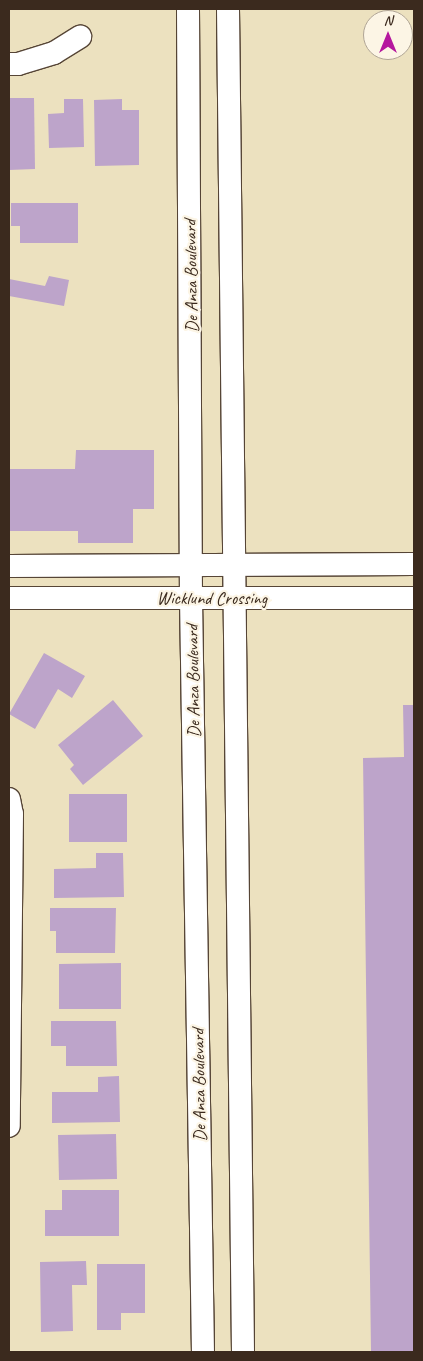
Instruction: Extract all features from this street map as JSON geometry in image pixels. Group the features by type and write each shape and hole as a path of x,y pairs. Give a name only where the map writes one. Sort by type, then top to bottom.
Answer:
{"street":[{"name":"De Anza Boulevard","path":"188,9 191,598 203,1352"},
{"path":"228,9 243,1352"},
{"path":"9,64 18,64 54,53 80,37"},
{"name":"Wicklund Crossing","path":"9,566 414,564"},
{"name":"Wicklund Crossing","path":"9,598 414,598"},
{"path":"9,799 12,824 9,1126"}],"building":[{"path":"9,98 34,98 35,169 9,170"},
{"path":"64,99 83,99 84,147 49,148 48,114 64,113"},
{"path":"122,99 122,110 139,110 139,165 95,166 94,100"},
{"path":"11,203 78,203 78,243 20,243 20,226 11,226"},
{"path":"49,276 69,280 64,306 9,296 9,279 45,286"},
{"path":"76,450 154,450 154,509 133,509 133,543 78,543 78,531 9,531 9,469 75,469"},
{"path":"44,653 85,676 72,698 58,689 35,729 9,714"},
{"path":"113,700 143,736 83,785 70,769 74,765 58,745"},
{"path":"403,705 414,705 414,1352 371,1352 363,758 404,757"},
{"path":"69,794 127,794 127,842 69,842"},
{"path":"96,853 123,853 124,897 54,898 54,869 96,868"},
{"path":"50,908 116,908 115,953 56,953 56,931 50,931"},
{"path":"121,963 121,1009 59,1009 59,964"},
{"path":"51,1021 116,1021 117,1066 66,1066 66,1046 51,1046"},
{"path":"119,1076 120,1122 52,1123 52,1092 98,1092 98,1077"},
{"path":"116,1134 117,1179 59,1180 58,1135"},
{"path":"62,1190 119,1190 119,1236 45,1236 45,1210 62,1210"},
{"path":"86,1261 87,1285 72,1285 73,1331 41,1332 40,1262"},
{"path":"97,1264 145,1264 145,1313 121,1313 121,1330 97,1330"}]}
